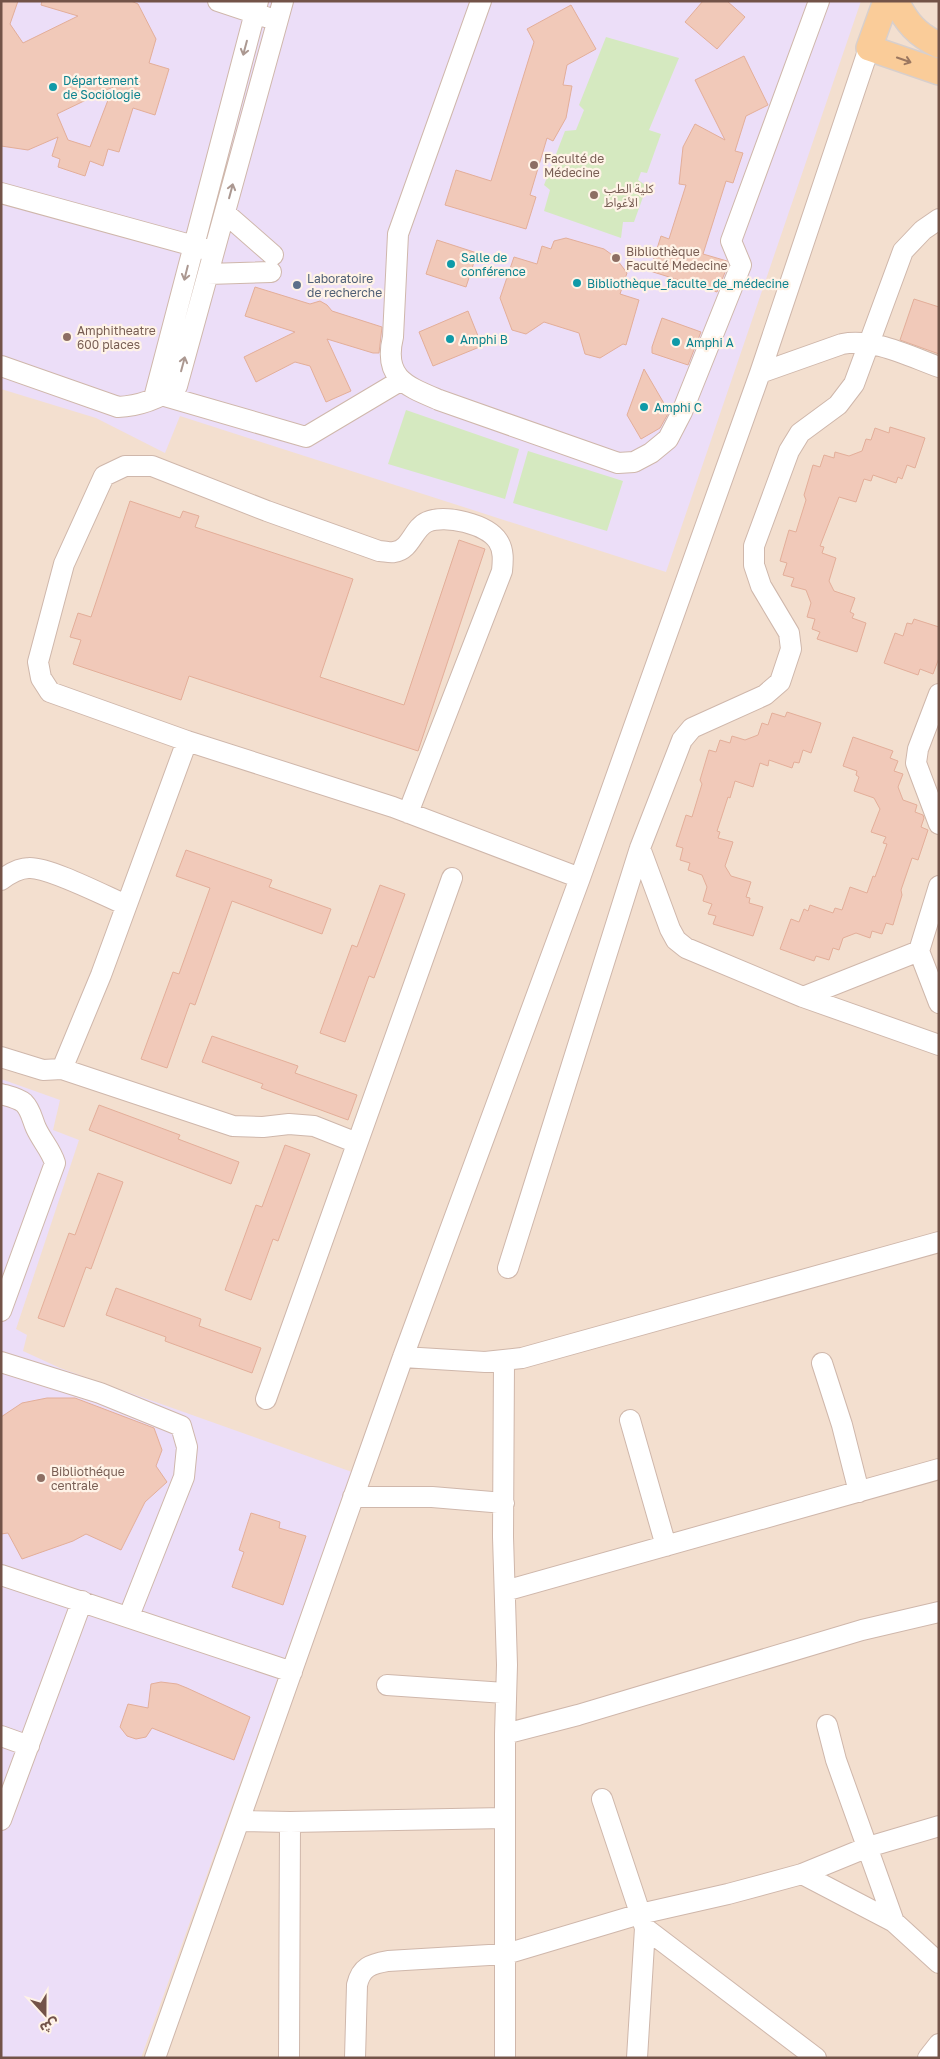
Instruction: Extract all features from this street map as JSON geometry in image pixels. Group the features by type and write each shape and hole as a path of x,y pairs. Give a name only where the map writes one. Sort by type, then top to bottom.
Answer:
{"main road":[{"path":"886,1 869,48 939,72"},
{"path":"896,1 906,22 919,34 939,45"}],"street":[{"path":"218,1 256,8 278,20"},
{"path":"1,366 118,407 133,406 158,397 177,386 283,1"},
{"path":"482,1 398,234 392,337 389,352 390,365 400,381 439,400 618,463 634,462 651,454 668,439 682,412 740,265 731,241 819,1"},
{"path":"158,397 193,247 256,8"},
{"path":"155,2058 403,1357 580,878 760,373 869,48"},
{"path":"1,193 193,247 214,251"},
{"path":"208,274 272,264 225,213"},
{"path":"508,1268 640,848 682,740 692,728 765,695 780,682 792,649 789,633 761,586 754,566 754,546 789,451 800,433 838,405 854,384 903,251 923,230 939,219"},
{"path":"760,373 842,344 856,342 870,342 939,367"},
{"path":"158,397 306,437 400,381"},
{"path":"408,813 502,571 503,555 498,541 486,529 443,518 426,522 414,533 406,547 395,552 379,551 267,511 152,466 125,466 104,476 64,564 38,662 41,678 50,692 187,740 408,813 580,878"},
{"path":"939,694 918,749 916,763 939,824"},
{"path":"62,1069 101,975 187,740"},
{"path":"640,848 670,929 676,940 686,948 803,997 939,1045"},
{"path":"1,880 10,873 28,868 44,869 126,905"},
{"path":"266,1399 452,878"},
{"path":"939,886 919,951 939,1003"},
{"path":"803,997 919,951"},
{"path":"1,1057 43,1070 62,1069 233,1126 263,1127 289,1124 314,1126 357,1143"},
{"path":"1,1094 22,1101 29,1110 43,1141 51,1150 55,1163 1,1311"},
{"path":"403,1357 485,1362 504,1361 553,1350 938,1248"},
{"path":"504,1361 507,1665 505,1693 505,2058"},
{"path":"1,1362 100,1393 181,1426 187,1446 184,1477 129,1616"},
{"path":"822,1363 842,1425 859,1492"},
{"path":"630,1420 666,1546"},
{"path":"505,1591 939,1469"},
{"path":"353,1497 432,1497 504,1503"},
{"path":"1,1575 129,1616 292,1672"},
{"path":"1,1820 82,1601"},
{"path":"505,1734 587,1712 862,1630 939,1613"},
{"path":"387,1685 505,1693"},
{"path":"827,1725 836,1760 894,1922"},
{"path":"1,1736 28,1746"},
{"path":"602,1798 642,1921 637,2058"},
{"path":"240,1821 290,1822 505,1818"},
{"path":"289,2058 290,1822"},
{"path":"356,2058 357,1986 359,1975 373,1963 506,1954 642,1921 728,1894 802,1874 868,1847 939,1826"},
{"path":"802,1874 894,1922 939,1963"},
{"path":"642,1921 816,2058"},
{"path":"928,2058 939,2044"}],"shaded area":[{"path":"1,1 939,1 939,2058 1,2058"},
{"path":"1,1 861,1 666,572 180,416 165,453 96,418 1,389"},
{"path":"1,1079 60,1100 53,1130 79,1140 16,1329 27,1335 23,1351 60,1368 352,1472 141,2058 1,2058"}],"green space":[{"path":"606,37 679,58 649,130 661,134 647,173 641,172 638,180 647,186 634,222 623,222 621,238 544,211 550,190 544,185 565,131 576,130 584,110 579,105"},
{"path":"406,410 519,449 505,499 388,464"},
{"path":"528,451 623,481 607,531 513,503"}],"building":[{"name":"Département de Sociologie","path":"1,1 18,1 10,24 23,43 78,16 41,5 42,1 131,1 138,4 156,39 149,63 169,69 155,115 133,108 119,152 108,149 103,166 90,161 85,176 58,167 60,159 52,156 58,137 28,150 1,146","holes":["113,87 90,147 68,140 57,114"]},
{"path":"703,1 727,1 745,17 717,49 685,22"},
{"path":"571,5 596,49 567,65 563,85 572,86 566,118 553,141 547,138 530,195 536,197 526,229 445,205 456,170 491,181 534,42 527,29"},
{"path":"744,56 768,105 746,116 735,151 743,153 733,183 726,181 703,254 727,261 728,265 717,292 650,271 661,236 669,239 686,185 679,184 683,147 695,124 725,140 695,80"},
{"name":"Bibliothèque_faculte_de_médecine","path":"566,238 604,249 615,257 627,273 620,294 639,300 626,345 623,344 600,358 585,354 579,333 544,322 526,334 512,330 500,298 514,257 537,264 542,246 551,249 554,241"},
{"name":"Salle de conférence","path":"437,240 477,253 466,287 426,274"},
{"path":"255,287 310,304 320,301 332,311 382,327 379,353 373,353 327,339 351,391 326,402 310,366 295,362 256,382 244,357 295,332 245,316"},
{"path":"914,299 939,307 939,354 900,340"},
{"name":"Amphi B","path":"468,311 482,346 433,366 419,332"},
{"name":"Amphi A","path":"662,318 701,332 688,365 652,353 652,347"},
{"name":"Amphi C","path":"644,369 669,412 660,428 641,439 627,415"},
{"path":"890,427 925,438 915,468 907,465 902,479 898,477 896,483 873,475 871,481 864,479 856,502 839,497 820,546 824,547 822,553 836,558 829,581 834,591 855,598 850,612 854,614 852,618 866,623 857,652 817,639 820,632 812,629 815,619 807,617 811,603 806,590 791,586 794,578 783,575 787,563 780,561 789,530 796,532 806,500 804,495 813,465 820,467 824,455 834,458 835,452 849,456 862,451 866,439 871,440 875,428 889,433"},
{"path":"130,501 180,518 183,511 199,516 195,527 353,579 320,677 404,705 459,540 485,549 418,751 189,676 181,700 73,664 81,640 70,637 78,613 91,617"},
{"path":"914,619 939,627 939,658 933,674 920,669 918,675 884,663 895,633 903,636 907,623 912,624"},
{"path":"787,712 821,723 811,753 803,750 799,763 794,762 792,768 769,760 768,766 760,763 753,787 735,781 717,831 720,832 718,838 733,842 725,866 731,876 751,882 746,897 750,898 749,903 763,907 753,936 713,924 716,916 708,914 712,904 703,901 707,887 702,875 688,870 690,863 680,860 683,848 676,846 686,815 692,817 702,784 700,780 709,750 716,752 720,740 730,743 732,736 745,740 758,735 762,723 768,725 772,713 785,717"},
{"path":"853,737 893,751 890,758 898,761 894,771 903,774 898,787 903,800 917,805 915,812 923,815 924,818 921,827 928,830 918,860 912,858 901,890 902,895 893,925 886,923 882,934 872,931 870,938 856,933 843,938 839,950 833,948 829,960 816,956 814,961 780,949 791,919 799,922 804,909 808,911 810,905 833,913 835,908 842,910 850,887 867,893 887,844 883,843 886,837 871,832 880,809 874,798 854,791 859,777 856,775 857,771 843,766"},
{"path":"186,850 272,880 269,887 331,909 322,934 232,901 195,1005 190,1003 167,1068 141,1059 173,972 179,974 210,888 176,876"},
{"path":"380,885 405,894 374,978 369,976 345,1042 320,1033 352,945 357,947"},
{"path":"212,1036 298,1066 295,1073 357,1095 348,1120 261,1088 263,1084 202,1062"},
{"path":"99,1105 180,1135 178,1139 239,1162 231,1184 89,1130"},
{"path":"285,1145 310,1154 278,1241 273,1239 251,1300 225,1290 256,1205 262,1207"},
{"path":"98,1173 123,1182 91,1269 86,1267 64,1327 38,1318 69,1233 75,1235"},
{"path":"116,1288 201,1319 199,1326 261,1348 252,1373 165,1341 166,1337 106,1315"},
{"path":"47,1398 75,1398 154,1428 162,1450 156,1466 167,1482 145,1502 121,1550 86,1534 73,1541 22,1559 8,1533 1,1534 1,1417 22,1403"},
{"path":"251,1513 280,1522 279,1528 306,1536 283,1605 232,1587 244,1552 239,1550"},
{"path":"161,1682 177,1684 250,1717 234,1760 152,1728 146,1737 136,1739 127,1736 120,1727 128,1704 148,1708 151,1684"}],"place":[{"name":"Département de Sociologie","path":"53,87"},
{"name":"Faculté de Médecine","path":"534,165"},
{"name":"كلية الطب الأغواط","path":"594,195"},
{"name":"Bibliothèque Faculté Medecine","path":"616,258"},
{"name":"Salle de conférence","path":"451,264"},
{"name":"Bibliothèque_faculte_de_médecine","path":"577,283"},
{"name":"Laboratoire de recherche","path":"297,285"},
{"name":"Amphitheatre 600 places","path":"67,337"},
{"name":"Amphi B","path":"450,339"},
{"name":"Amphi A","path":"676,342"},
{"name":"Amphi C","path":"644,407"},
{"name":"Bibliothéque centrale","path":"41,1478"}]}
